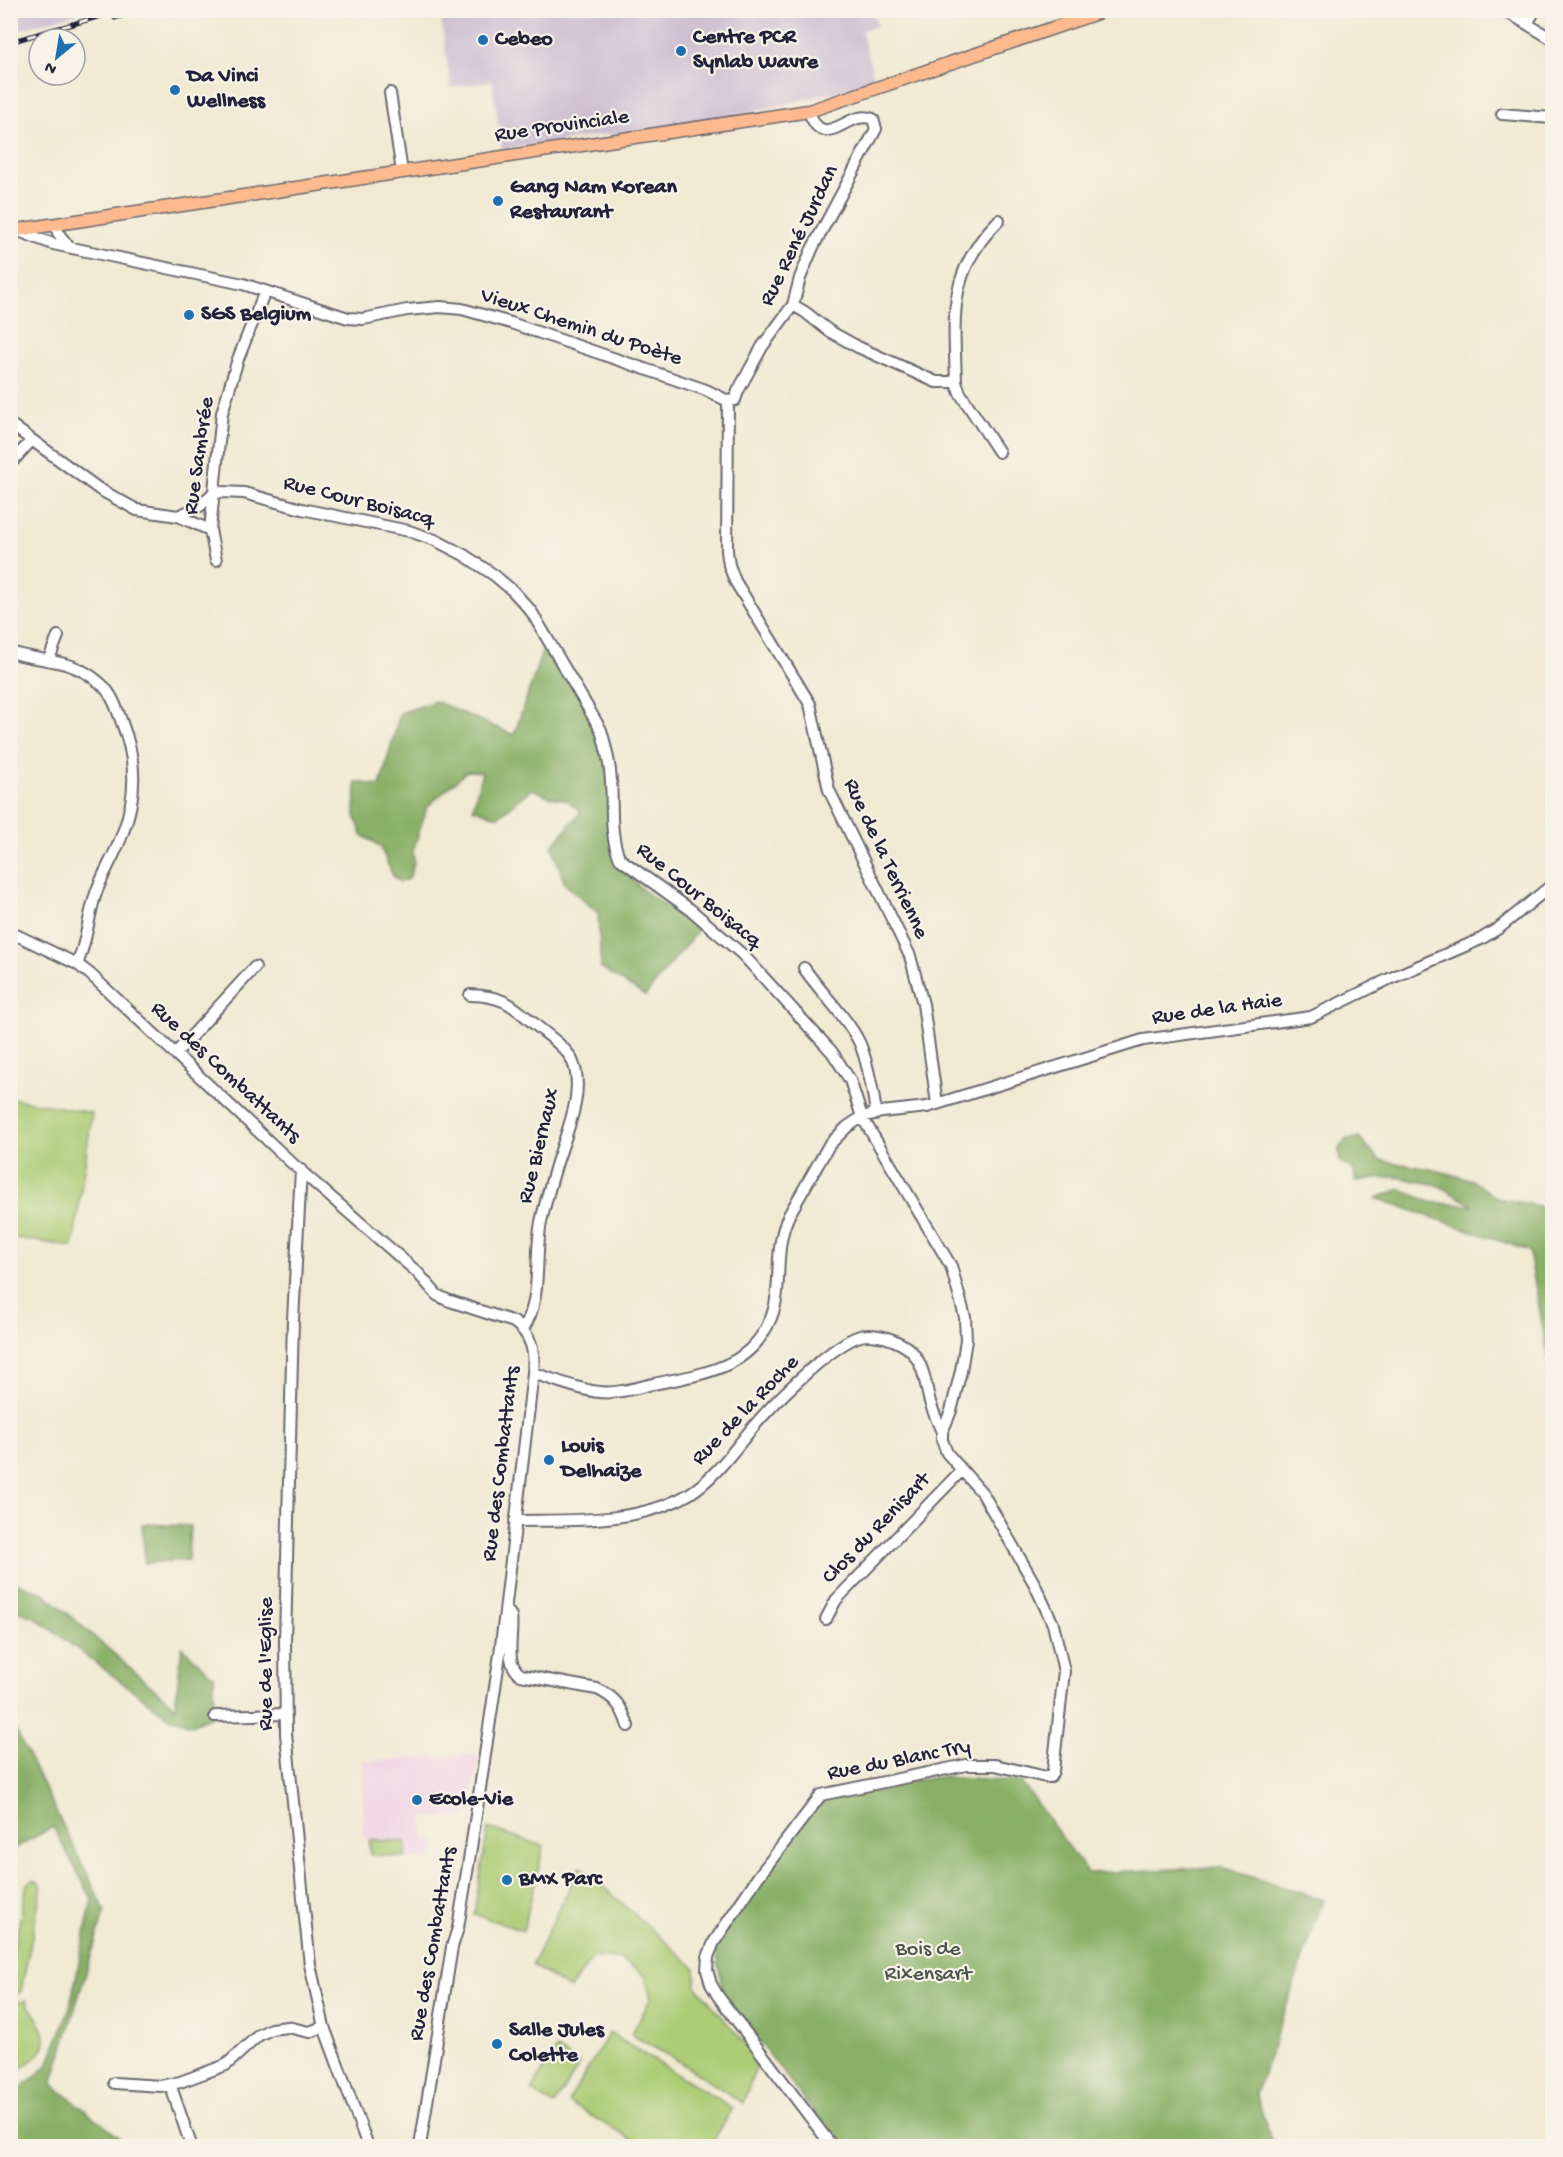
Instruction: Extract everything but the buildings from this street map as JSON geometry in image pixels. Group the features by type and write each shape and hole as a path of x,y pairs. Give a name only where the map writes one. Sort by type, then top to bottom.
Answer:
{"main road":[{"name":"Rue Provinciale","path":"13,231 809,111 1106,10"}],"street":[{"path":"1504,10 1552,39"},
{"path":"1527,24 1534,10"},
{"path":"390,93 402,172"},
{"name":"Rue René Jurdan","path":"728,401 735,400 762,347 793,305 800,278 812,249 876,129 873,119 867,116 859,117 835,128 821,130 815,126 809,111"},
{"path":"1502,114 1552,118"},
{"path":"999,220 979,242 961,279 954,320 956,382 960,393 999,452"},
{"path":"56,224 58,233 69,247"},
{"path":"13,231 69,247"},
{"name":"Vieux Chemin du Poète","path":"69,247 243,284 348,318 363,319 407,310 440,307 484,314 695,386 728,401"},
{"name":"Rue Sambrée","path":"216,560 210,530 222,413 238,359 265,291"},
{"path":"793,305 829,331 858,347 936,382 956,382"},
{"name":"Rue de la Terrienne","path":"728,401 727,551 729,565 735,581 810,704 829,790 910,956 923,1004 937,1104"},
{"path":"10,424 31,441 121,502 137,510 178,516 210,530"},
{"path":"10,464 31,441"},
{"name":"Rue Cour Boisacq","path":"212,494 244,493 302,509 409,531 435,540 464,555 494,575 531,611 601,730 611,777 615,848 620,859 691,910 759,971 840,1063 853,1087 862,1117 951,1266 961,1295 966,1340 951,1410 942,1432"},
{"path":"178,516 200,506 212,494"},
{"path":"49,658 58,636"},
{"path":"10,652 70,664 101,684 111,696 129,741 134,764 130,812 96,891 81,956 77,964"},
{"name":"Rue de la Haie","path":"862,1117 937,1104 1143,1040 1311,1017 1389,979 1481,939 1552,885"},
{"name":"Rue des Combattants","path":"10,932 77,964 90,974 301,1170 417,1272 437,1295 514,1322 523,1329 532,1346 533,1373 500,1654 458,1928 452,1947 420,2146"},
{"path":"176,1053 255,967"},
{"path":"804,968 859,1040 875,1099 876,1114"},
{"name":"Rue Biernaux","path":"470,995 489,996 507,1001 556,1042 568,1054 574,1066 575,1105 544,1209 532,1315 523,1329"},
{"path":"533,1373 598,1392 615,1392 714,1371 741,1358 759,1338 771,1318 776,1301 778,1247 789,1215 829,1145 847,1127 862,1117"},
{"name":"Rue de l'Eglise","path":"301,1170 293,1320 285,1713 292,1802 310,1965 324,2027 368,2146"},
{"name":"Rue de la Roche","path":"515,1521 576,1520 621,1516 672,1503 710,1477 763,1416 822,1360 836,1348 859,1336 887,1338 901,1343 911,1351 920,1364 926,1380 930,1403 942,1432 947,1454 983,1494 990,1506"},
{"name":"Clos du Renisart","path":"826,1619 836,1600 961,1470"},
{"name":"Rue du Blanc Try","path":"832,2146 718,1996 708,1976 708,1957 714,1942 758,1877 821,1796 966,1765 995,1765 1046,1777 1052,1774 1064,1682 1058,1638 1043,1602 990,1506"},
{"path":"504,1612 511,1616 510,1658 515,1671 521,1675 597,1689 608,1694 623,1709 628,1726"},
{"path":"214,1716 285,1713"},
{"path":"114,2083 170,2084 226,2065 259,2035 272,2029 288,2027 309,2032 324,2027"},
{"path":"170,2084 190,2142"}],"shaded area":[{"path":"11,10 85,10 85,11 11,32"},
{"path":"440,11 873,11 877,26 861,30 875,82 746,114 502,150 492,81 451,88"},
{"name":"Ecole-Vie","path":"479,1755 468,1818 424,1817 423,1840 437,1841 432,1860 367,1856 368,1838 363,1837 363,1761"}],"green space":[{"path":"544,646 578,689 599,726 612,780 618,863 642,889 698,930 645,996 601,968 598,913 565,884 552,846 581,812 567,800 551,797 532,789 498,817 473,808 482,772 467,771 427,807 413,851 414,863 409,879 400,882 393,876 380,846 362,835 355,816 356,782 380,786 400,713 435,701 514,735"},
{"path":"10,1098 92,1113 73,1247 11,1237"},
{"path":"1359,1138 1379,1160 1435,1170 1472,1180 1497,1198 1538,1206 1552,1216 1552,1378 1529,1251 1376,1198 1401,1189 1430,1202 1474,1206 1438,1185 1395,1177 1355,1181 1354,1170 1340,1162 1339,1149 1346,1139"},
{"path":"142,1524 190,1526 188,1560 145,1563"},
{"path":"10,1580 45,1594 175,1707 182,1647 214,1677 214,1715 191,1725 170,1718 34,1617 11,1609"},
{"path":"10,1719 105,1910 52,2084 130,2146 22,2146 16,2135 11,2096 48,2065 70,2007 92,1899 53,1827 11,1850"},
{"name":"Bois de Rixensart","path":"939,1777 1021,1782 1088,1873 1221,1867 1323,1900 1256,2094 1273,2146 840,2146 724,1996 715,1945 826,1792"},
{"name":"BMX Parc","path":"488,1828 544,1846 523,1931 474,1914"},
{"path":"370,1840 406,1842 406,1857 370,1855"},
{"path":"580,1866 695,1968 696,1986 759,2060 743,2103 675,2059 631,2035 651,1998 645,1976 620,1959 593,1957 570,1989 532,1965"},
{"path":"32,1880 38,1882 42,1887 21,1991 11,1998 11,1963 27,1884"},
{"path":"16,1999 20,2003 25,2000 43,2029 45,2037 41,2052 11,2076 11,2003"},
{"path":"609,2033 733,2108 710,2146 642,2146 568,2102"},
{"path":"556,2049 580,2064 554,2105 531,2091"}],"railway":[{"path":"10,42 122,10"},
{"path":"115,18 141,10"}],"place":[{"name":"Cebeo","path":"483,40"},
{"name":"Centre PCR Synlab Wavre","path":"681,51"},
{"name":"Da Vinci Wellness","path":"175,90"},
{"name":"Gang Nam Korean Restaurant","path":"498,201"},
{"name":"SGS Belgium","path":"189,315"},
{"name":"Louis Delhaize","path":"549,1460"},
{"name":"Ecole-Vie","path":"417,1800"},
{"name":"BMX Parc","path":"507,1880"},
{"name":"Salle Jules Colette","path":"497,2044"}]}
